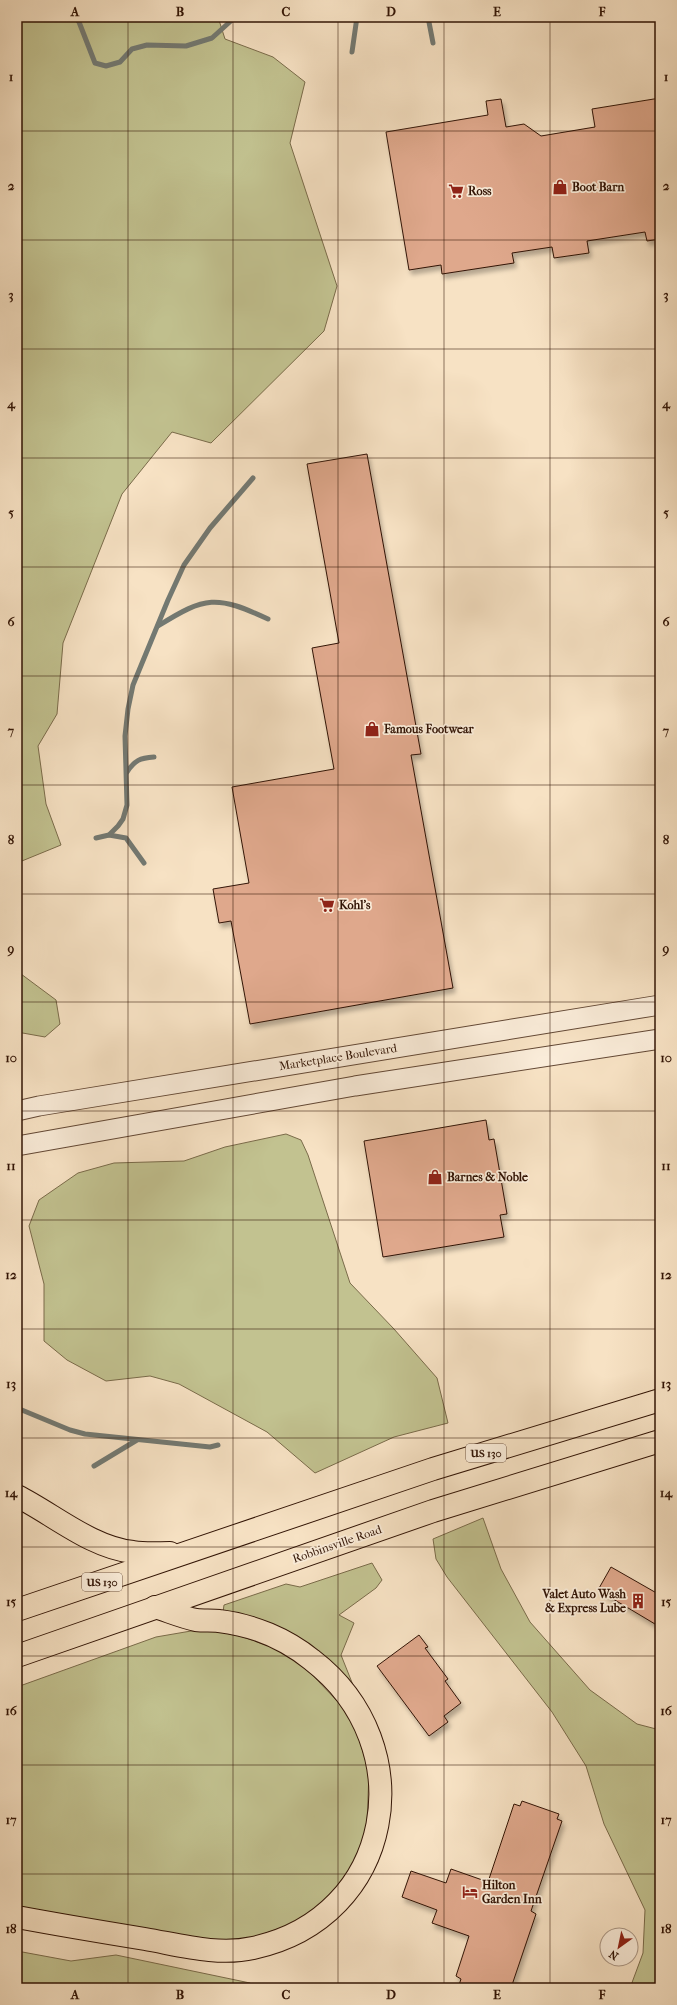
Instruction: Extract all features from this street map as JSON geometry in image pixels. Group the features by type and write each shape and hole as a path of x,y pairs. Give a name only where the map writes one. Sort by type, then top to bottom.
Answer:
{"highway":[{"name":"US 130","path":"17,1610 433,1470 660,1400"},
{"name":"Robbinsville Road","path":"17,1656 433,1511 660,1441"},
{"path":"17,1496 64,1524 116,1549 133,1552 187,1553"},
{"path":"17,1918 207,1950 253,1948 276,1942 315,1921 332,1908 349,1888 363,1867 379,1820 381,1795 380,1769 367,1725 346,1693 313,1660 293,1646 273,1636 244,1626 220,1621 196,1620 155,1607"}],"street":[{"name":"Marketplace Boulevard","path":"17,1111 222,1075 660,1005"},
{"path":"17,1146 342,1089 660,1039"}],"green space":[{"path":"17,17 218,17 225,39 273,57 305,82 290,143 337,286 324,331 211,443 172,432 122,494 63,643 57,714 38,746 46,804 61,845 17,863"},
{"path":"17,971 56,1000 60,1024 45,1037 17,1032"},
{"path":"286,1134 301,1140 308,1155 350,1283 394,1329 437,1378 448,1423 394,1437 315,1473 267,1432 179,1384 150,1376 106,1381 67,1360 44,1341 44,1284 29,1226 39,1200 78,1173 114,1163 184,1161 225,1147"},
{"path":"483,1518 501,1569 530,1622 590,1690 637,1724 660,1730 660,1988 630,1988 643,1953 645,1910 604,1824 586,1766 552,1712 447,1577 436,1559 433,1539"},
{"path":"372,1563 382,1580 376,1588 339,1615 354,1623 341,1655 355,1690 223,1612 224,1605 286,1584 300,1587"},
{"path":"191,1631 215,1631 240,1636 269,1646 299,1661 339,1703 354,1722 369,1772 367,1823 361,1849 348,1872 333,1892 313,1910 289,1925 246,1940 205,1940 17,1906 17,1687 156,1637"},
{"path":"17,1951 71,1961 116,1955 250,1983 256,1988 17,1988"}],"building":[{"path":"660,98 660,239 647,241 645,232 587,241 589,253 554,258 552,247 512,253 514,263 442,274 441,265 409,270 386,132 488,115 486,101 501,99 506,127 524,124 541,136 595,127 592,109"},
{"name":"Kohl's","path":"367,454 421,754 411,755 453,988 250,1024 231,921 219,923 213,889 249,883 232,787 334,769 312,648 339,643 307,464"},
{"name":"Barnes & Noble","path":"486,1120 489,1140 494,1139 507,1214 500,1215 504,1237 383,1257 364,1141"},
{"name":"Valet Auto Wash & Express Lube","path":"611,1567 660,1595 660,1627 598,1590"},
{"path":"419,1635 428,1647 425,1648 448,1679 445,1681 461,1703 444,1716 448,1722 429,1736 377,1666"},
{"name":"Hilton Garden Inn","path":"522,1801 559,1814 557,1819 562,1821 531,1911 536,1914 511,1988 458,1988 461,1979 456,1976 469,1936 432,1923 437,1910 402,1897 411,1871 446,1883 451,1869 488,1882 514,1804 520,1806"}],"waterway":[{"path":"75,17 79,22 95,63 106,66 120,62 132,49 147,45 186,46 212,38 233,19"},
{"path":"352,52 357,17"},
{"path":"428,17 433,43"},
{"path":"96,838 109,835 123,819 127,805 125,736 128,709 133,685 168,600 184,565 210,528 253,478"},
{"path":"158,626 188,609 200,604 212,602 236,606 268,619"},
{"path":"127,772 138,760 154,757"},
{"path":"109,835 126,838 144,863"},
{"path":"17,1408 70,1430 85,1434 210,1447 218,1445"},
{"path":"94,1466 137,1440"}],"place":[{"name":"Boot Barn","path":"560,187"},
{"name":"Ross","path":"456,191"},
{"name":"Famous Footwear","path":"372,729"},
{"name":"Kohl's","path":"327,905"},
{"name":"Barnes & Noble","path":"435,1177"},
{"name":"Valet Auto Wash & Express Lube","path":"638,1601"},
{"name":"Hilton Garden Inn","path":"470,1892"}]}
